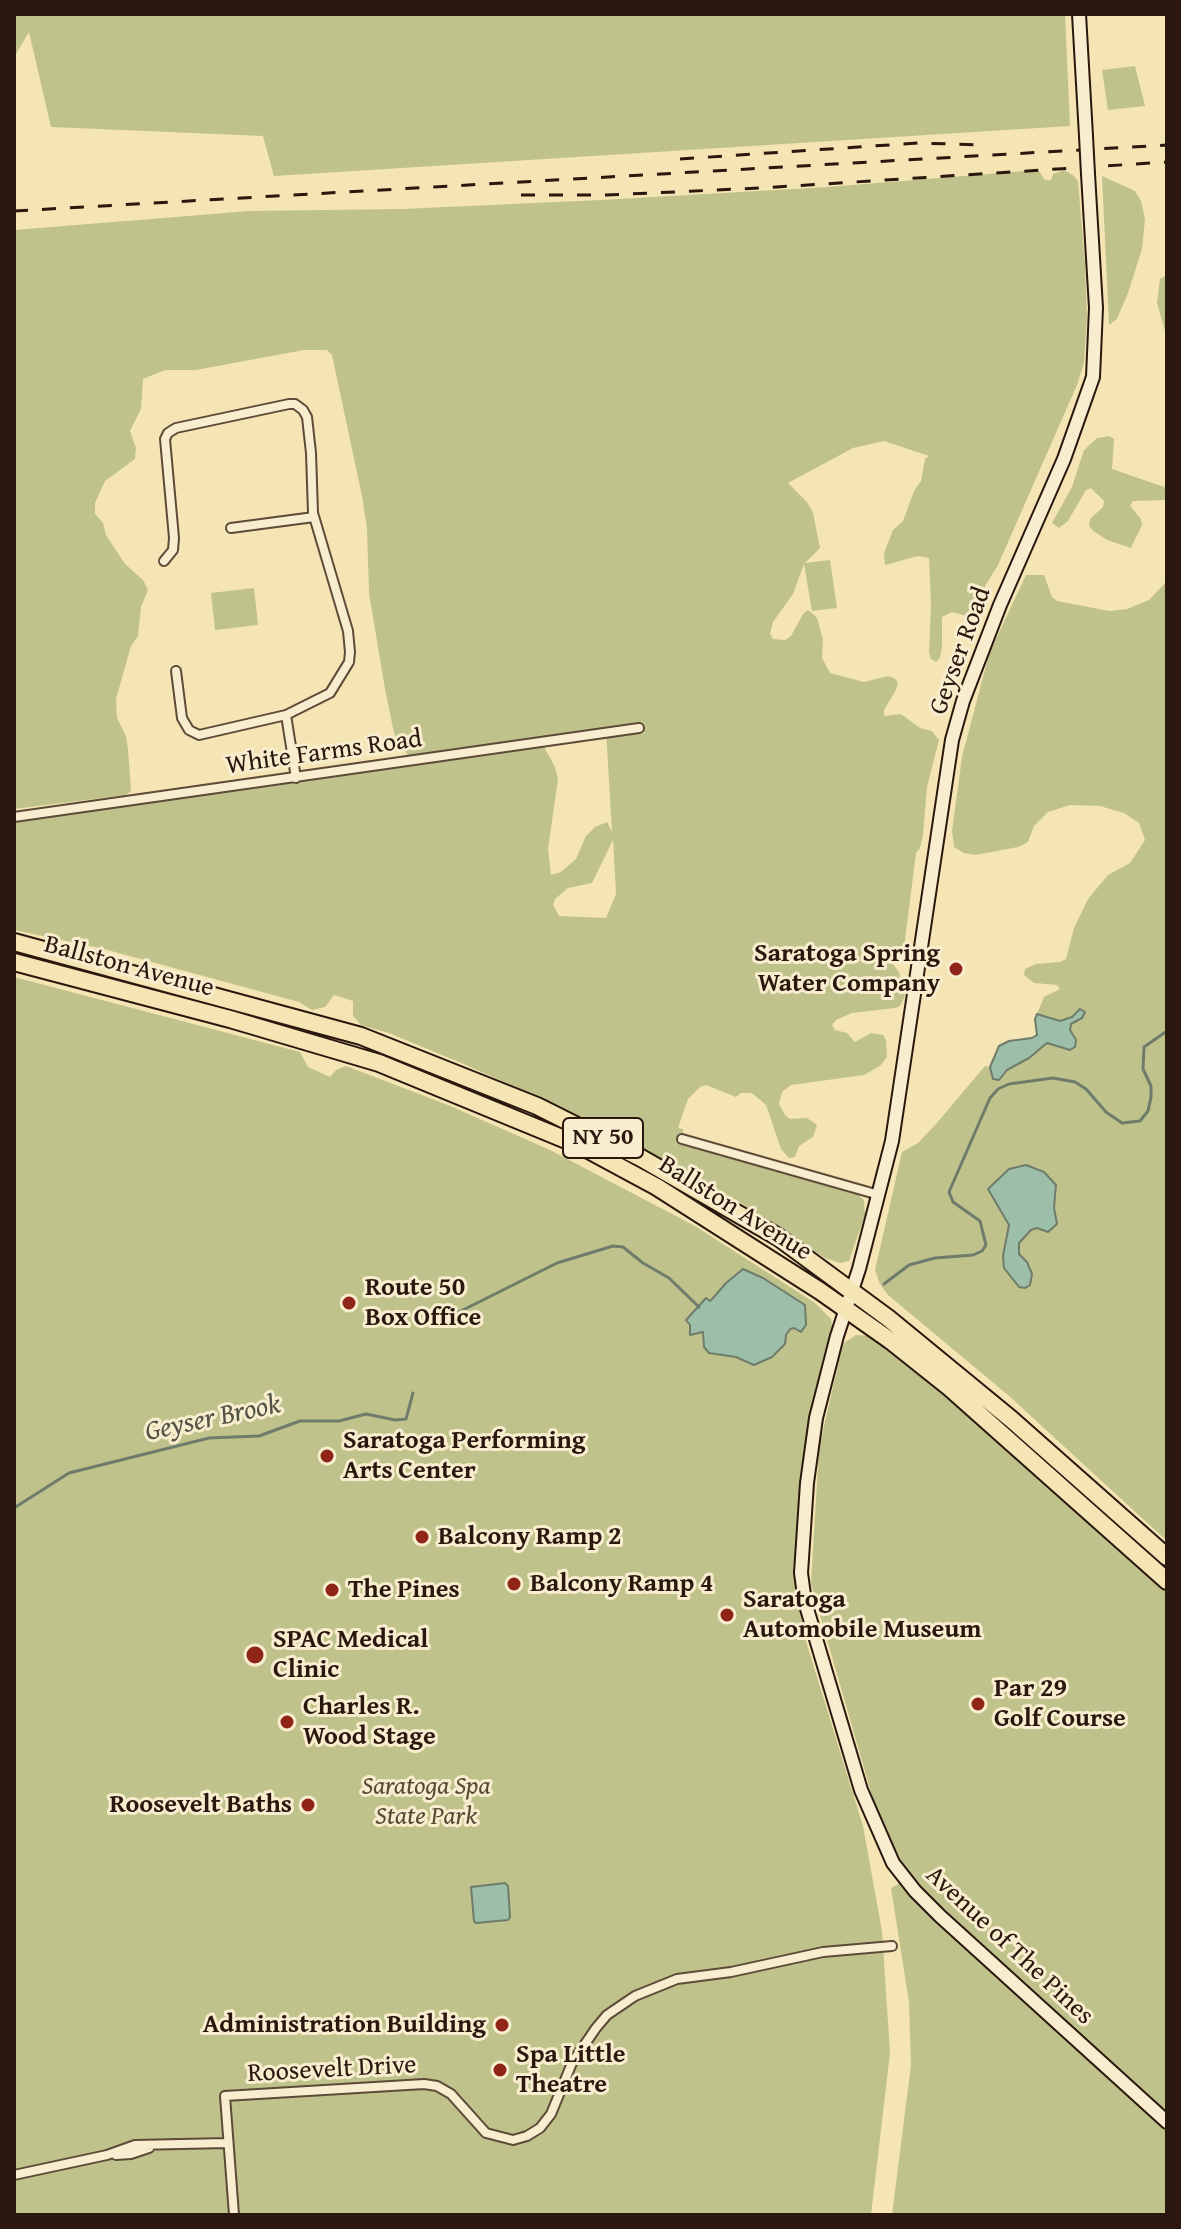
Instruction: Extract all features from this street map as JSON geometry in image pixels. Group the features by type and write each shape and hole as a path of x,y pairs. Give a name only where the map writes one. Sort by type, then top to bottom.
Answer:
{"highway":[{"name":"Ballston Avenue","path":"14,942 361,1036 537,1106 641,1158 778,1237 888,1318 1011,1419 1167,1557"},
{"name":"Ballston Avenue","path":"14,962 379,1063 581,1146 657,1187 846,1309 950,1388 1167,1581"}],"street":[{"name":"Geyser Road","path":"846,1309 892,1141 952,740 963,701 1000,605 1064,459 1093,377 1096,308 1079,14"},
{"path":"164,561 173,550 174,538 165,439 168,433 176,428 289,404 303,410 307,417 311,453 314,517 348,631 349,662 330,693 286,715 199,735 189,730 182,718 176,671"},
{"path":"231,528 314,517"},
{"path":"286,715 296,778"},
{"name":"White Farms Road","path":"14,817 639,728"},
{"path":"682,1139 879,1195"},
{"name":"Avenue of The Pines","path":"846,1309 816,1418 807,1483 801,1573 805,1602 861,1790 878,1834 893,1863 940,1916 1167,2122"},
{"name":"Roosevelt Drive","path":"234,2215 225,2096 420,2084 437,2086 451,2094 486,2133 513,2140 540,2128 551,2114 572,2063 596,2028 607,2015 635,1996 677,1979 731,1972 823,1952 892,1946"},
{"path":"14,2175 107,2155 131,2154 155,2146 227,2143"}],"green space":[{"path":"14,14 1065,14 1070,126 274,176 263,136 51,127 29,32 14,57"},
{"path":"1135,66 1145,106 1108,110 1102,70"},
{"path":"1038,170 1045,180 1051,180 1053,174 1064,170 1078,181 1087,317 1084,363 1077,385 998,565 985,586 980,611 970,617 952,612 942,617 942,646 936,662 929,653 929,558 918,556 885,565 884,553 893,530 903,521 921,481 925,459 929,456 884,441 853,448 788,483 807,502 813,513 820,548 805,563 830,560 837,608 812,611 804,564 793,594 773,622 770,634 773,639 785,640 808,610 817,618 823,640 822,658 830,673 864,682 888,676 894,678 898,682 896,690 884,710 884,716 901,714 920,728 932,731 939,740 927,787 923,835 916,853 904,948 875,946 877,954 892,963 899,972 905,996 900,1006 895,1008 852,1013 832,1025 835,1030 847,1033 855,1042 871,1033 883,1035 887,1057 880,1066 864,1075 791,1085 782,1092 779,1104 785,1115 790,1119 807,1118 817,1125 813,1137 799,1146 795,1157 789,1158 781,1149 766,1105 752,1093 741,1093 736,1097 706,1085 700,1087 688,1099 678,1128 683,1129 682,1145 858,1195 864,1200 865,1215 849,1261 840,1263 825,1258 741,1203 595,1123 466,1065 389,1033 361,1025 353,1016 353,1001 334,995 325,1007 312,1010 299,1002 104,949 14,930 14,821 341,773 347,775 397,765 411,758 399,745 394,733 385,689 369,593 367,528 362,496 332,355 327,350 304,350 196,370 165,370 143,379 141,409 130,431 136,448 135,459 105,481 95,503 95,514 103,523 106,535 125,564 143,580 148,590 141,607 138,636 131,646 116,699 117,718 126,736 131,791 126,795 14,809 14,230 250,211 402,209 828,187","holes":["583,730 606,731 612,832 607,822 595,827 586,836 576,859 561,872 551,875 548,849 558,779 543,745 544,739","613,840 616,894 606,918 559,916 553,905 555,899 568,888 592,883"]},
{"path":"1102,176 1135,191 1145,219 1142,249 1128,293 1117,319 1109,325"},
{"path":"1167,275 1167,338 1157,303 1160,279"},
{"path":"1109,436 1114,439 1112,469 1167,488 1167,500 1133,501 1130,506 1142,525 1131,548 1107,540 1092,530 1090,519 1103,507 1104,501 1091,488 1086,490 1068,521 1059,528 1052,523 1072,487 1084,450 1097,438"},
{"path":"1026,575 1044,575 1052,597 1057,601 1109,611 1127,609 1149,600 1167,581 1167,1541 1008,1395 888,1295 875,1270 902,1152 918,1143 985,1066 990,1067 993,1079 1029,1058 1047,1043 1070,1050 1076,1040 1070,1030 1071,1024 1082,1018 1080,1009 1072,1017 1060,1021 1037,1014 1044,997 1060,989 1057,985 1034,983 1024,975 1025,969 1066,959 1074,928 1088,899 1108,875 1130,863 1145,840 1139,823 1124,813 1100,806 1070,805 1048,812 1034,826 1028,842 1018,847 976,855 954,847 952,831 962,757 989,654","holes":["1057,1191 1053,1208 1037,1228 1019,1243 1019,1254 1027,1262 1013,1277 1004,1268 1009,1225 1004,1215"]},
{"path":"254,588 258,625 215,630 211,593"},
{"name":"Saratoga Spa State Park","path":"14,977 300,1052 308,1067 330,1077 346,1066 448,1105 550,1150 695,1226 815,1303 831,1319 807,1447 795,1578 805,1638 863,1826 882,1931 890,2053 871,2215 14,2215"},
{"path":"856,1335 870,1336 962,1409 1167,1593 1167,2215 892,2215 911,2065 909,2002 891,1888 900,1883 981,1960 988,1949 929,1896 900,1860 879,1820 811,1584 819,1448 841,1352 844,1343"}],"shaded area":[{"path":"1080,1009 1085,1012 1082,1018 1071,1024 1070,1030 1076,1040 1075,1047 1070,1050 1047,1043 1007,1070 999,1080 993,1079 990,1067 999,1046 1037,1035 1037,1014 1060,1021 1072,1017"},
{"path":"1026,1165 1044,1172 1056,1185 1054,1208 1057,1224 1048,1232 1037,1228 1031,1230 1019,1243 1019,1254 1032,1274 1030,1285 1025,1288 1019,1287 1004,1268 1009,1225 988,1189 1009,1169"},
{"path":"743,1269 805,1305 806,1325 801,1332 790,1329 785,1344 772,1357 754,1365 736,1357 709,1353 704,1347 703,1332 690,1335 690,1325 686,1320 706,1298 710,1301"},
{"path":"505,1883 508,1886 508,1920 476,1923 471,1887"}],"waterway":[{"name":"Geyser Brook","path":"884,1284 909,1265 935,1258 973,1255 986,1245 980,1221 953,1202 949,1192 990,1098 998,1089 1009,1084 1053,1078 1075,1082 1122,1123 1140,1121 1148,1111 1151,1097 1151,1086 1143,1069 1144,1047 1167,1031"},
{"name":"Geyser Brook","path":"453,1315 557,1263 613,1246 623,1247 669,1278 699,1307"},
{"name":"Geyser Brook","path":"14,1508 69,1473 209,1438 259,1436 300,1421 339,1421 366,1414 406,1419 413,1393"}],"railway":[{"path":"680,159 918,143 981,145"},
{"path":"14,211 1167,145"},
{"path":"521,195 606,195 761,188 1167,162"}],"place":[{"name":"Saratoga Spring Water Company","path":"956,969"},
{"name":"Route 50 Box Office","path":"349,1303"},
{"name":"Saratoga Performing Arts Center","path":"327,1456"},
{"name":"Balcony Ramp 2","path":"422,1537"},
{"name":"Balcony Ramp 4","path":"514,1584"},
{"name":"The Pines","path":"332,1590"},
{"name":"Saratoga Automobile Museum","path":"727,1615"},
{"name":"SPAC Medical Clinic","path":"255,1655"},
{"name":"Par 29 Golf Course","path":"978,1704"},
{"name":"Charles R. Wood Stage","path":"287,1722"},
{"name":"Roosevelt Baths","path":"308,1805"},
{"name":"Administration Building","path":"502,2025"},
{"name":"Spa Little Theatre","path":"500,2070"}]}
